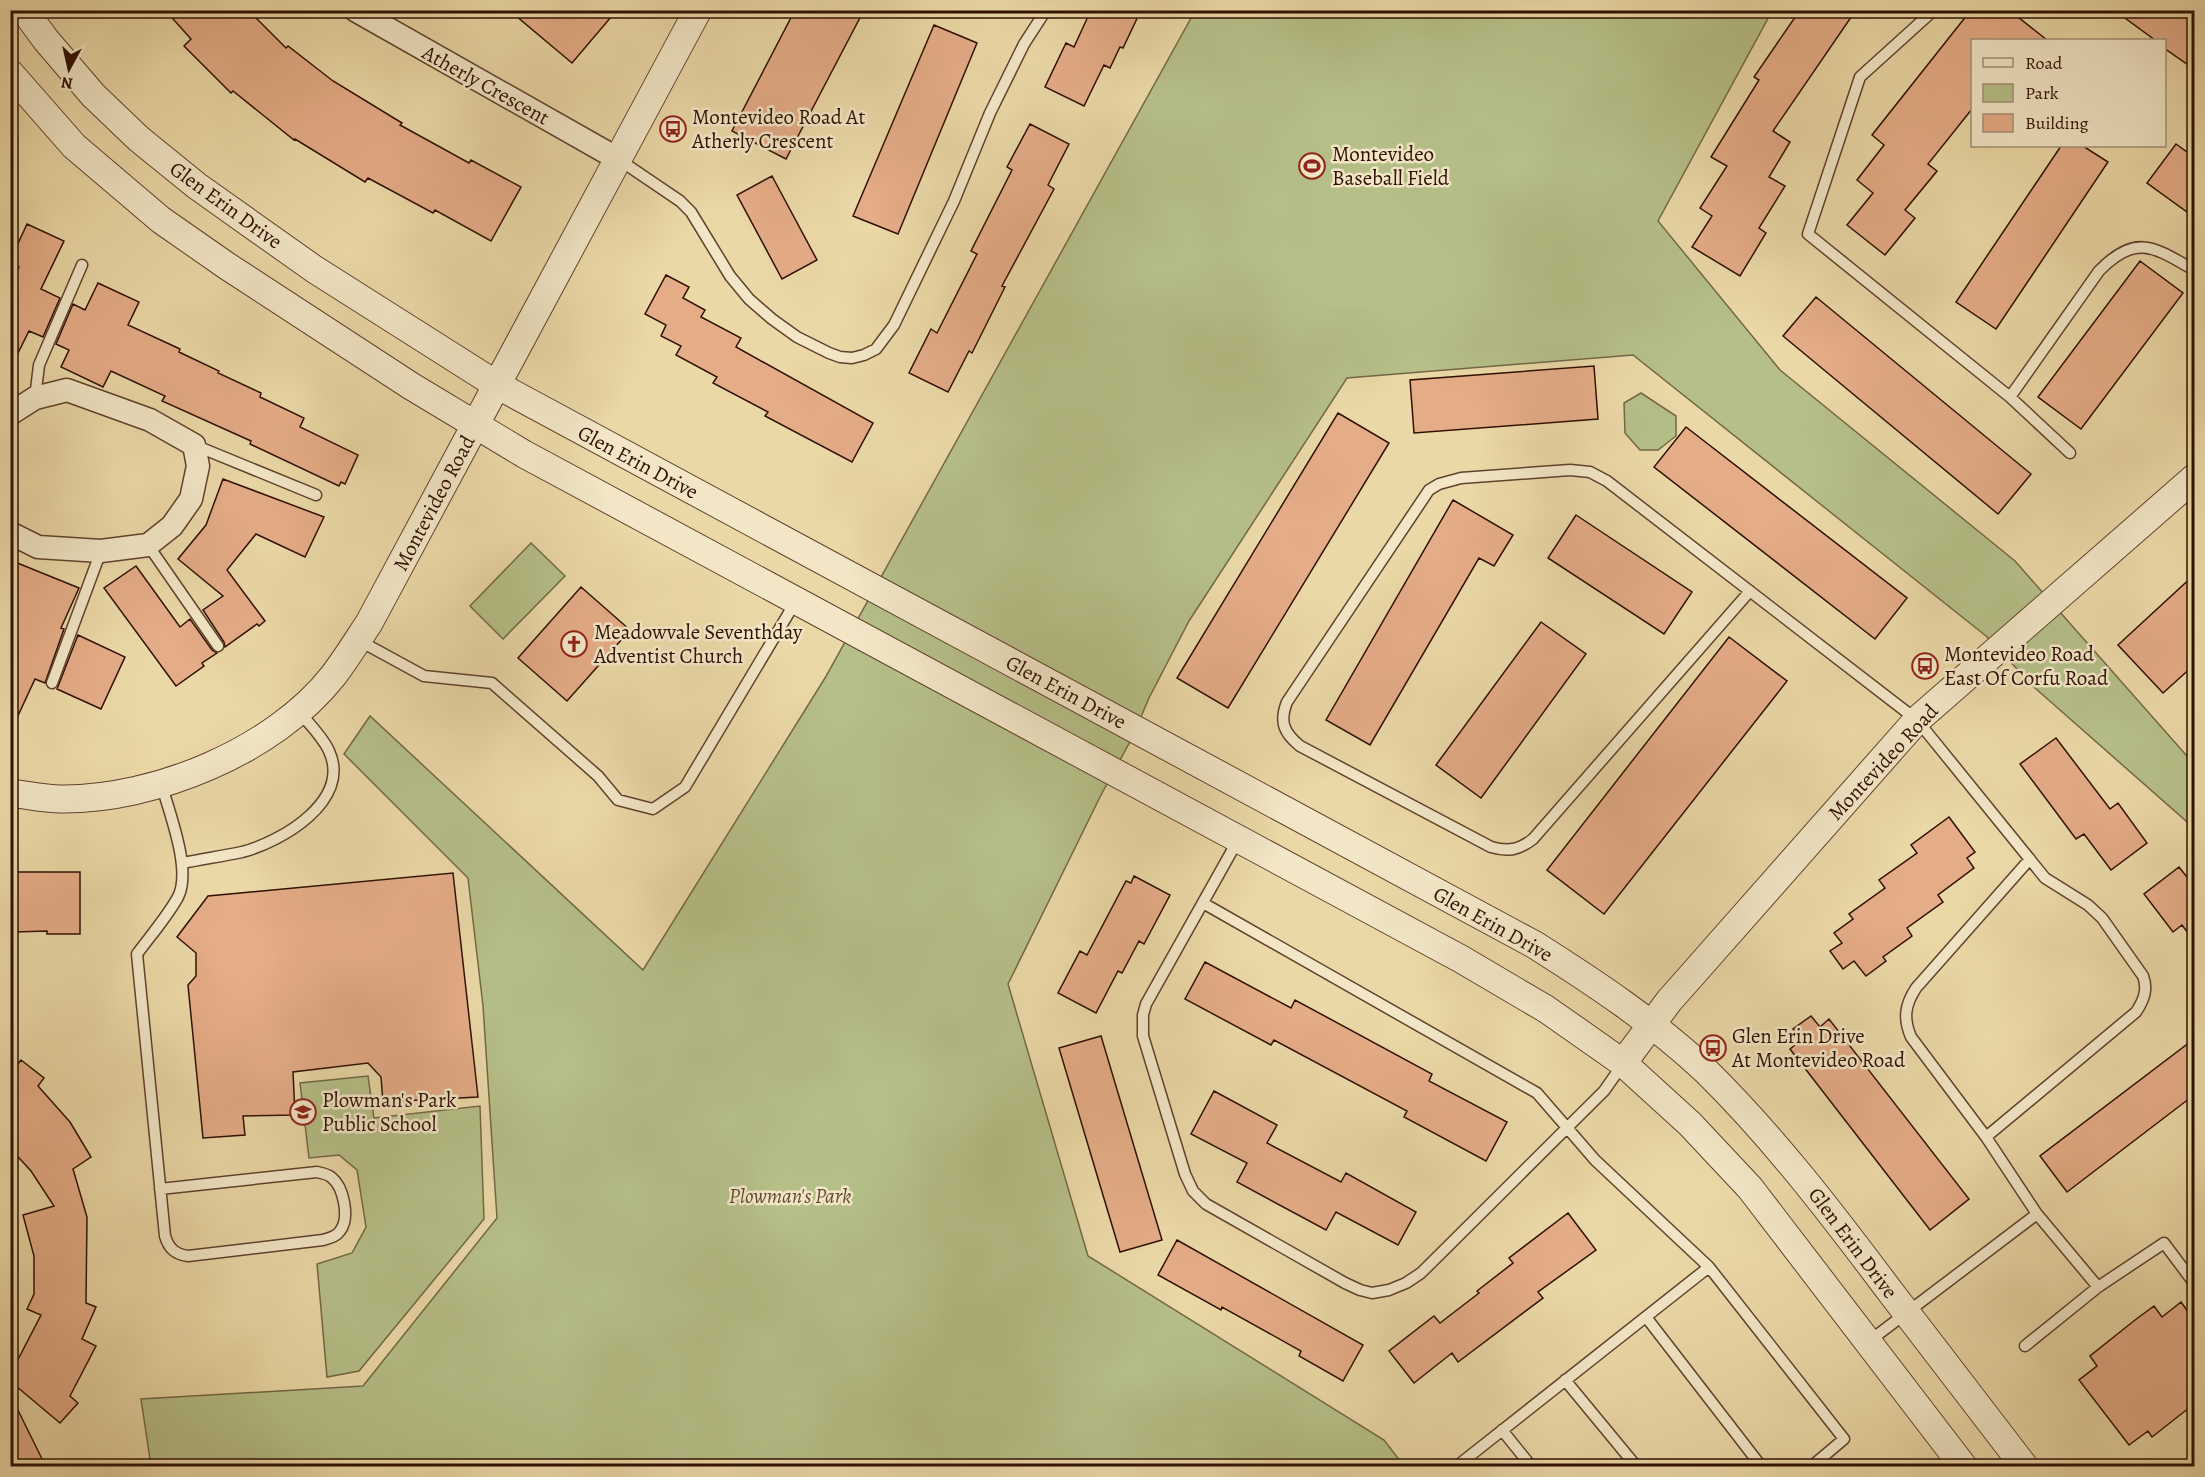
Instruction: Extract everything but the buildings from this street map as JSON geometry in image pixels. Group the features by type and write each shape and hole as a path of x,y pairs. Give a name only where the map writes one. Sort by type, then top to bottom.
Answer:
{"street":[{"name":"Glen Erin Drive","path":"24,10 46,40 93,95 139,139 197,186 314,269 496,385 1535,945 1608,992 1652,1024 1705,1070 1763,1131 1817,1194 2024,1467"},
{"name":"Atherly Crescent","path":"355,10 618,159"},
{"name":"Montevideo Road","path":"10,793 60,799 114,795 189,775 244,750 268,735 298,711 332,677 369,623 698,10"},
{"path":"10,73 74,146 161,220 227,266 475,425 535,460 1461,959 1546,1009 1623,1063 1690,1124 1750,1188 1963,1467"},
{"path":"10,414 35,398 67,390 150,420 194,446 198,466 191,499 172,526 148,545 101,551 38,548 10,533"},
{"name":"Montevideo Road","path":"1623,1063 1669,1001 1917,720 2194,478"}],"lane":[{"path":"618,159 686,207 730,276 749,299 772,320 797,337 829,353 852,358 864,355 876,349 894,325 954,201 994,104 1024,44 1046,10"},
{"path":"1934,10 1860,76 1808,234 2010,397 2070,453"},
{"path":"2010,397 2099,272 2113,257 2131,247 2153,248 2194,270"},
{"path":"35,398 39,365 82,265"},
{"path":"194,446 316,495"},
{"path":"1750,591 1533,840 1519,848 1500,850 1491,847 1311,752 1290,738 1283,723 1283,713 1287,702 1429,490 1450,480 1570,470 1590,472 1607,481 1750,591 1917,720 2045,878 2088,905 2102,918 2143,975 2146,982 2145,994 2136,1012 1986,1137"},
{"path":"148,545 218,646"},
{"path":"52,683 101,551"},
{"path":"358,640 424,676 492,682 598,776 618,800 653,809 685,786 796,601"},
{"path":"183,863 243,851 266,843 286,832 320,807 330,789 332,759 329,750 298,711"},
{"path":"160,1189 317,1172 333,1177 342,1195 345,1221 334,1237 323,1240 188,1256 179,1255 172,1250 165,1236 160,1189 137,954 178,896 183,881 183,863 161,783"},
{"path":"1239,839 1146,1004 1142,1026 1143,1036 1185,1174 1193,1191 1206,1204 1345,1283 1372,1293 1389,1290 1406,1283 1420,1273 1604,1091 1623,1063"},
{"path":"2030,859 1916,988 1908,1000 1905,1013 1906,1026 1911,1037 1986,1137 2037,1214 2098,1287"},
{"path":"1203,903 1537,1093 1595,1160 1709,1267 1844,1439 1812,1467"},
{"path":"1868,1342 2037,1214"},
{"path":"2025,1346 2098,1287 2164,1244 2194,1283"},
{"path":"1457,1467 1709,1267"},
{"path":"1646,1317 1761,1467"},
{"path":"1565,1380 1636,1467"},
{"path":"1502,1430 1531,1467"}],"green space":[{"name":"Plowman's Park","path":"1195,11 1772,11 1658,221 1780,370 2015,561 2194,764 2194,828 2035,688 1986,636 1633,355 1347,378 1189,621 1008,984 1088,1256 1384,1440 1404,1466 151,1466 141,1399 363,1386 497,1218 483,1006 468,878 344,754 370,716 643,970 825,678"},
{"path":"1641,393 1676,416 1676,436 1658,450 1640,450 1625,433 1624,403"},
{"path":"531,543 565,576 503,639 470,606"},
{"path":"368,1076 374,1118 480,1106 484,1219 359,1371 327,1377 317,1264 352,1253 366,1227 357,1170 339,1155 309,1158 300,1083"}],"place":[{"name":"Montevideo Road At Atherly Crescent","path":"673,129"},
{"name":"Montevideo Baseball Field","path":"1312,166"},
{"name":"Meadowvale Seventhday Adventist Church","path":"574,644"},
{"name":"Montevideo Road East Of Corfu Road","path":"1925,666"},
{"name":"Glen Erin Drive At Montevideo Road","path":"1713,1048"},
{"name":"Plowman's Park Public School","path":"303,1112"}]}
